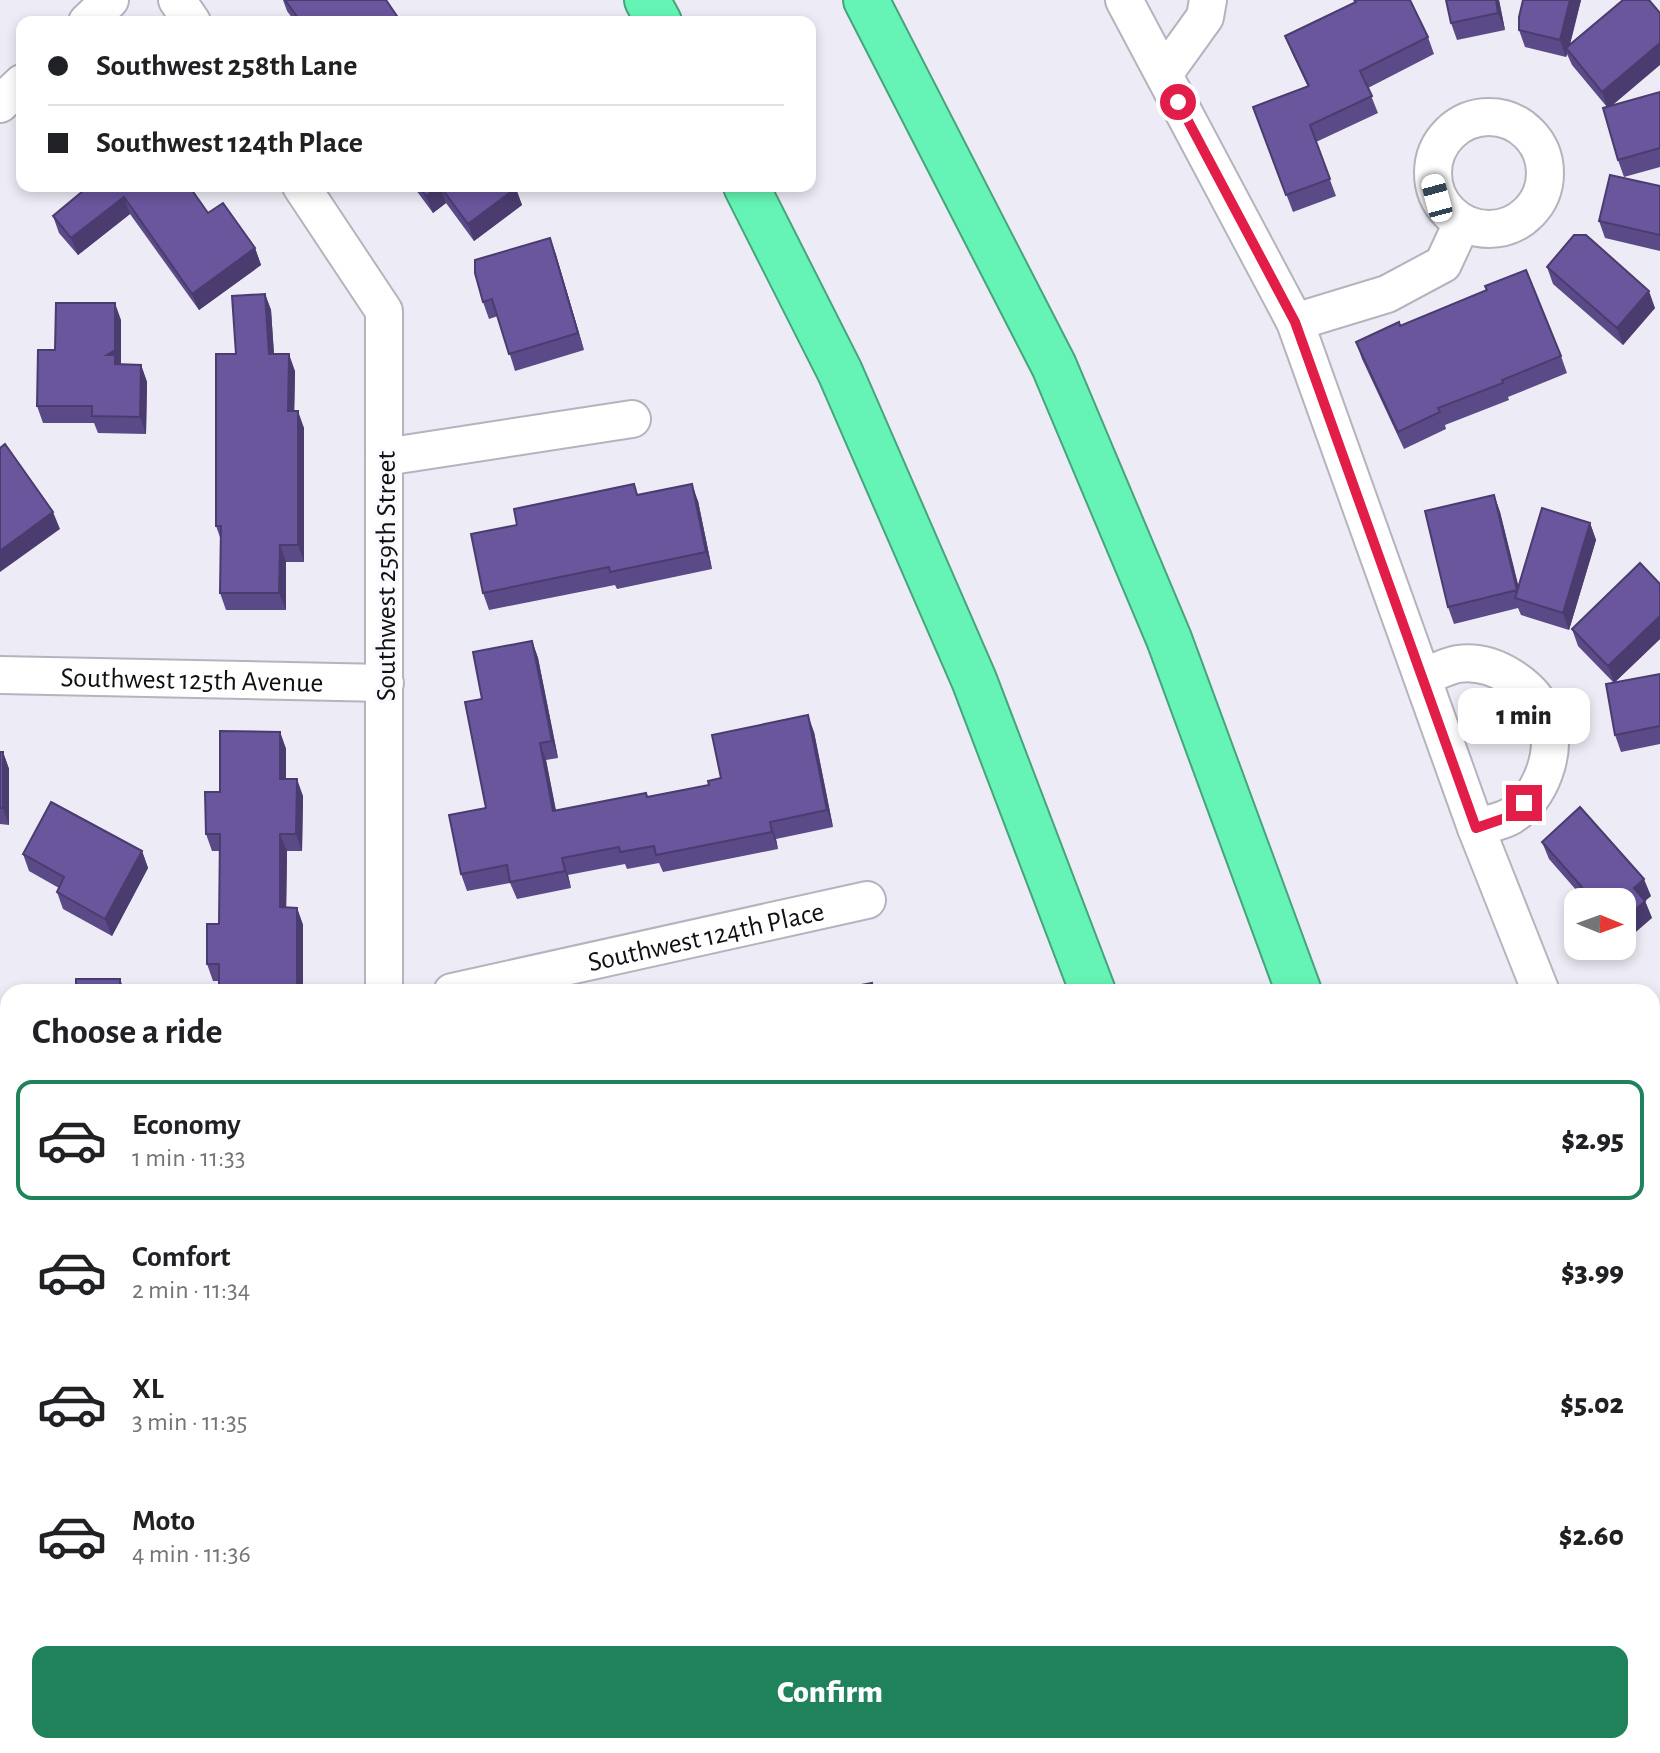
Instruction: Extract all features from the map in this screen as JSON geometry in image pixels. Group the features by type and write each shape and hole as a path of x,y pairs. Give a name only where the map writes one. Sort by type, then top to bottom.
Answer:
{"highway":[{"path":"866,0 1054,366 1169,639 1296,984"},
{"path":"749,192 840,372 974,680 1090,984"}],"street":[{"path":"93,16 110,0"},
{"path":"1124,0 1295,322 1476,828 1538,984"},
{"path":"1164,74 1205,17 1208,0"},
{"path":"0,104 16,89"},
{"name":"Southwest 259th Street","path":"305,192 384,311 384,984"},
{"path":"1295,322 1387,294 1443,264 1462,223"},
{"path":"385,457 632,419"},
{"path":"1423,677 1458,664 1495,668 1526,687 1546,719 1550,755 1537,790 1511,816 1476,828"},
{"name":"Southwest 125th Avenue","path":"0,675 385,683"},
{"name":"Southwest 124th Place","path":"488,984 867,900"}],"building":[{"path":"285,0 386,0 397,16 297,16"},
{"path":"1355,0 1410,0 1428,37 1360,71 1372,96 1310,125 1330,179 1286,195 1253,107 1309,86 1285,36"},
{"path":"1446,0 1496,0 1498,13 1451,23"},
{"path":"1523,0 1570,0 1560,40 1519,30"},
{"path":"1623,0 1649,0 1660,13 1660,43 1602,92 1566,48"},
{"path":"1660,92 1660,148 1618,160 1603,108"},
{"path":"1610,175 1660,186 1660,235 1599,221"},
{"path":"82,192 193,192 208,213 223,203 255,248 192,294 124,197 71,238 53,216"},
{"path":"444,192 511,192 468,224"},
{"path":"1574,235 1586,235 1649,291 1617,328 1547,267"},
{"path":"550,238 578,333 509,354 492,299 483,302 475,273 475,260"},
{"path":"1526,270 1561,356 1438,408 1440,412 1398,432 1356,342 1399,322 1400,326 1487,290 1485,286"},
{"path":"265,294 269,354 289,354 288,411 298,411 298,545 280,545 279,593 220,593 221,526 216,526 216,354 236,354 232,296"},
{"path":"56,303 115,303 115,350 107,355 115,355 115,364 141,365 140,417 92,416 92,406 37,406 38,350 55,350"},
{"path":"5,444 53,512 0,551 0,448"},
{"path":"634,484 637,495 692,484 706,552 610,572 609,567 483,593 471,534 517,525 514,509"},
{"path":"1494,495 1517,590 1448,607 1425,511"},
{"path":"1542,508 1590,523 1563,613 1515,598"},
{"path":"1640,563 1660,584 1660,616 1608,666 1572,629"},
{"path":"532,641 552,741 540,743 553,811 646,793 647,797 709,785 708,781 721,778 712,735 808,715 827,810 770,822 772,832 656,855 654,846 620,852 619,847 562,858 565,871 510,882 507,865 461,874 449,815 486,808 465,702 482,699 473,652"},
{"path":"1660,674 1660,726 1615,735 1606,684"},
{"path":"220,731 280,732 280,779 297,779 296,834 280,834 280,907 297,908 297,984 219,984 219,964 207,964 207,924 219,924 220,834 206,834 205,792 220,792"},
{"path":"0,752 3,752 3,808 0,808"},
{"path":"51,802 142,851 105,919 57,892 64,877 23,854"},
{"path":"1580,807 1644,879 1634,888 1581,888 1542,842"},
{"path":"1636,890 1645,901 1636,909"},
{"path":"76,979 120,979 120,984 76,984"}],"route":[{"path":"1178,102 1295,322 1476,828 1511,816 1524,803"}]}
